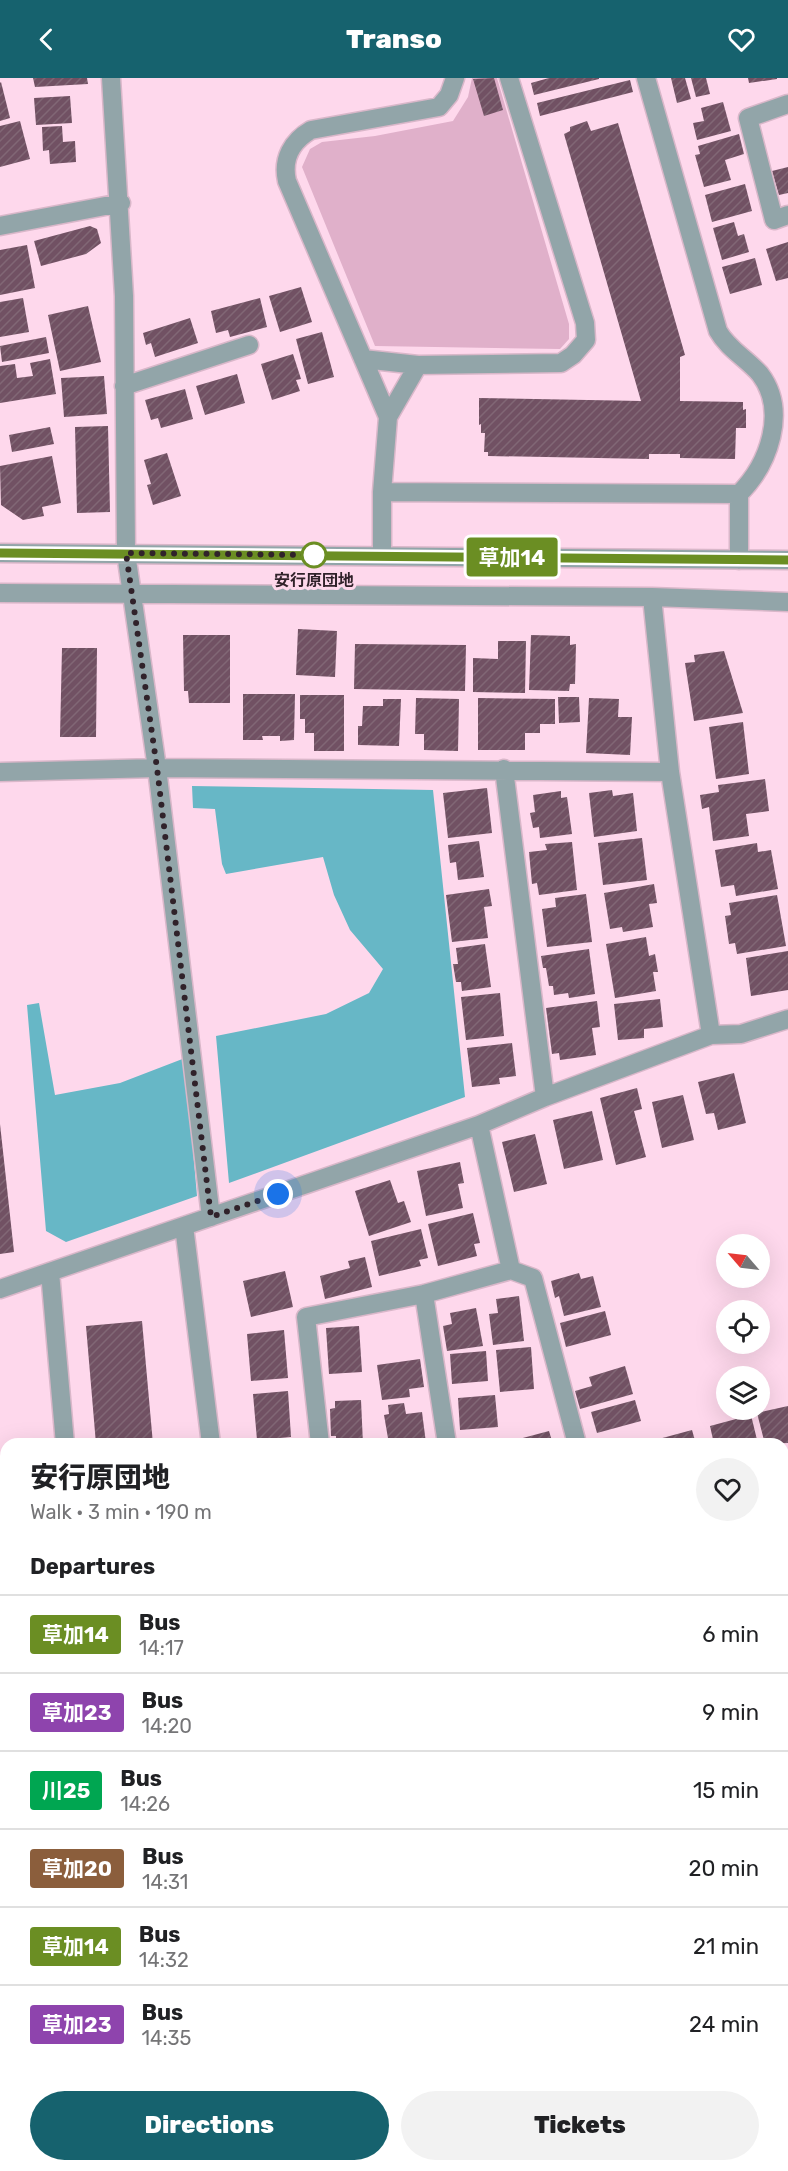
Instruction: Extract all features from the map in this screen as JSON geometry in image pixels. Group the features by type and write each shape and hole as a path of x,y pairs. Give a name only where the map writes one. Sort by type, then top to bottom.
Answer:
{"street":[{"path":"111,78 121,203 126,553 157,768 211,1217"},
{"path":"388,417 287,181 284,168 289,152 299,137 311,130 439,107 449,94 455,78"},
{"path":"363,359 418,365 561,363 573,356 586,340 585,323 509,78"},
{"path":"646,78 718,331 724,343 761,375 771,395 777,420 770,446 755,478 739,494 739,560"},
{"path":"788,104 748,118 774,220 788,215"},
{"path":"0,226 121,203"},
{"path":"124,386 249,345"},
{"path":"382,556 382,492 388,417 418,365"},
{"path":"382,492 739,494"},
{"path":"0,553 788,560"},
{"path":"0,593 131,596 652,597 788,602"},
{"path":"652,597 670,772 711,1035"},
{"path":"0,772 157,768 670,772"},
{"path":"504,769 545,1097"},
{"path":"0,1289 479,1125 545,1097 711,1035 741,1034 788,1019"},
{"path":"479,1125 511,1270"},
{"path":"184,1226 210,1438"},
{"path":"319,1438 306,1317 424,1294 511,1270 533,1278 575,1438"},
{"path":"50,1272 64,1438"},
{"path":"424,1294 446,1438"}],"shaded area":[{"path":"472,78 497,78 569,324 569,339 560,349 375,346 302,167 310,149 322,142 375,136 453,121 468,97"}],"water":[{"path":"192,786 433,790 465,1097 229,1183 216,1036 326,1014 369,993 383,969 350,930 334,895 323,857 226,874 222,864 215,809 193,808"},
{"path":"39,1003 55,1095 120,1083 185,1058 197,1196 66,1242 46,1231 27,1005"}],"building":[{"path":"33,78 87,78 88,84 35,87"},
{"path":"494,78 503,110 484,116 473,79"},
{"path":"549,78 599,79 534,95 531,83"},
{"path":"671,78 685,78 691,99 677,103"},
{"path":"691,78 706,78 710,94 696,97"},
{"path":"748,78 777,78 777,79 749,83"},
{"path":"630,80 633,92 540,116 537,103"},
{"path":"0,83 10,118 0,121"},
{"path":"70,96 72,123 36,125 34,98"},
{"path":"723,102 731,131 697,140 693,123 704,121 701,108"},
{"path":"20,121 30,159 0,167 0,126"},
{"path":"587,121 591,131 618,123 685,355 680,357 680,401 743,402 743,410 746,409 746,428 736,428 735,459 680,458 680,454 649,454 649,459 488,456 488,452 484,452 485,433 481,433 481,424 479,425 479,398 641,401 564,134 570,131 570,127"},
{"path":"62,126 63,142 75,141 76,162 50,164 49,150 43,151 42,127"},
{"path":"739,134 744,154 725,160 731,180 704,187 695,155 700,154 698,146"},
{"path":"788,167 788,193 779,195 772,171"},
{"path":"745,184 752,211 712,222 705,195"},
{"path":"734,222 738,236 744,234 749,252 722,260 713,228"},
{"path":"90,226 97,229 101,243 86,254 41,266 34,241"},
{"path":"788,242 788,278 776,281 766,249"},
{"path":"27,245 35,288 0,295 0,250"},
{"path":"755,258 762,285 730,294 722,267"},
{"path":"301,287 312,322 280,332 269,296"},
{"path":"23,298 29,332 0,337 0,302"},
{"path":"260,298 267,327 230,337 228,330 216,333 211,311"},
{"path":"88,306 101,362 60,371 48,315"},
{"path":"190,318 198,343 155,357 151,343 146,345 143,333"},
{"path":"322,332 334,377 308,384 296,339"},
{"path":"46,337 49,353 2,362 0,346"},
{"path":"293,354 301,379 296,380 300,391 272,400 261,364"},
{"path":"50,359 56,394 0,403 0,366 15,364 17,378 33,376 30,363"},
{"path":"237,374 245,403 205,415 196,386"},
{"path":"104,376 107,414 64,417 61,378"},
{"path":"185,389 193,419 161,428 158,418 151,420 145,400"},
{"path":"108,426 110,512 77,513 75,427"},
{"path":"50,427 54,444 12,452 9,435"},
{"path":"167,453 181,496 153,505 147,485 151,484 144,460"},
{"path":"52,456 61,503 42,507 44,516 23,520 1,505 0,466"},
{"path":"298,629 337,631 335,677 296,675"},
{"path":"183,635 230,635 230,703 189,703 188,691 184,691"},
{"path":"531,635 570,636 570,645 576,644 575,684 570,684 569,691 529,690"},
{"path":"498,641 526,641 525,693 473,692 473,658 498,659"},
{"path":"355,644 466,645 465,691 354,689"},
{"path":"62,648 97,648 96,737 60,737"},
{"path":"724,651 743,713 694,721 685,663 695,662 694,655"},
{"path":"243,694 295,694 294,740 280,741 280,736 262,736 263,740 243,740"},
{"path":"300,695 344,695 344,751 314,751 314,733 305,733 305,719 300,719"},
{"path":"558,697 579,697 580,722 559,723"},
{"path":"416,698 459,699 458,751 424,750 424,734 415,734"},
{"path":"478,698 555,699 555,724 540,724 540,733 525,733 525,750 478,750"},
{"path":"589,698 619,699 618,717 632,717 630,755 586,753"},
{"path":"383,699 401,699 399,746 358,745 358,726 362,726 363,706 383,706"},
{"path":"743,722 749,774 716,779 709,727"},
{"path":"765,779 769,811 746,814 749,836 713,841 709,807 702,809 700,795 719,792 718,785"},
{"path":"487,788 492,833 448,838 443,793"},
{"path":"612,790 613,796 633,793 637,831 594,837 589,793"},
{"path":"561,791 561,798 567,797 572,834 540,838 539,827 533,828 530,813 535,812 533,795"},
{"path":"642,838 647,880 603,885 598,843"},
{"path":"479,841 484,877 458,880 456,862 450,863 448,845"},
{"path":"572,842 577,890 539,895 537,883 532,884 529,852 547,850 545,844"},
{"path":"757,843 758,852 771,850 778,889 736,896 734,885 721,887 715,850"},
{"path":"654,884 657,903 649,904 653,927 623,932 622,927 610,929 604,893"},
{"path":"489,889 492,906 484,907 488,938 452,942 446,895"},
{"path":"586,894 592,942 547,947 542,909 556,907 555,898"},
{"path":"777,895 786,946 737,954 735,943 729,944 725,916 731,915 729,903"},
{"path":"646,937 649,956 655,954 658,972 653,972 656,991 615,998 606,944"},
{"path":"485,944 491,987 462,991 461,982 456,982 453,964 458,964 456,948"},
{"path":"589,949 595,994 569,998 568,993 554,995 553,986 549,986 546,968 543,968 541,956"},
{"path":"788,951 788,990 751,996 746,958"},
{"path":"500,993 504,1036 466,1040 461,997"},
{"path":"660,999 663,1027 644,1029 644,1038 618,1040 614,1004"},
{"path":"597,1001 600,1027 592,1028 596,1055 560,1060 559,1053 552,1054 546,1008"},
{"path":"512,1043 516,1076 499,1078 500,1084 472,1087 467,1048"},
{"path":"734,1073 746,1123 718,1130 714,1113 706,1114 698,1082"},
{"path":"637,1088 642,1109 634,1111 646,1157 616,1165 600,1098"},
{"path":"683,1095 694,1140 662,1148 652,1102"},
{"path":"592,1111 603,1160 564,1169 553,1120"},
{"path":"0,1124 14,1252 0,1254"},
{"path":"535,1134 547,1184 514,1192 502,1142"},
{"path":"460,1162 464,1183 458,1184 463,1208 426,1216 417,1171"},
{"path":"390,1180 398,1203 404,1201 411,1222 369,1236 355,1191"},
{"path":"473,1213 480,1243 474,1244 477,1256 438,1266 428,1224"},
{"path":"421,1229 428,1258 419,1260 421,1266 379,1276 371,1241"},
{"path":"365,1257 372,1287 325,1299 320,1276 350,1268 348,1261"},
{"path":"285,1271 293,1307 251,1317 243,1281"},
{"path":"579,1273 581,1279 593,1276 601,1307 564,1316 559,1296 555,1298 551,1281"},
{"path":"519,1296 524,1341 493,1345 489,1314 498,1313 496,1299"},
{"path":"476,1308 483,1346 447,1351 443,1326 452,1324 450,1313"},
{"path":"605,1311 611,1335 566,1347 560,1323"},
{"path":"142,1321 152,1438 95,1438 86,1326"},
{"path":"359,1326 362,1372 329,1374 326,1328"},
{"path":"284,1330 288,1378 251,1381 247,1334"},
{"path":"531,1347 534,1389 500,1392 496,1350"},
{"path":"486,1351 488,1381 452,1384 450,1354"},
{"path":"420,1359 424,1387 409,1389 410,1397 382,1400 377,1365"},
{"path":"625,1366 633,1394 580,1409 575,1391 592,1386 589,1377"},
{"path":"288,1391 291,1437 257,1438 253,1394"},
{"path":"495,1395 498,1427 460,1430 458,1398"},
{"path":"361,1400 363,1438 331,1436 330,1409 335,1408 335,1401"},
{"path":"635,1400 641,1421 597,1433 591,1412"},
{"path":"404,1403 406,1414 422,1412 425,1438 388,1438 384,1415 389,1414 388,1405"},
{"path":"788,1406 788,1438 763,1438 759,1420 770,1420 770,1410"},
{"path":"732,1420 752,1420 757,1438 713,1438 710,1426"},
{"path":"692,1430 694,1438 662,1438"},
{"path":"549,1431 551,1438 523,1438"}],"bus line":[{"name":"草加14","path":"0,553 788,560"}],"place":[{"name":"安行原団地","path":"314,555"}],"route":[{"path":"278,1194 211,1217 157,768 126,553 314,555"}]}
